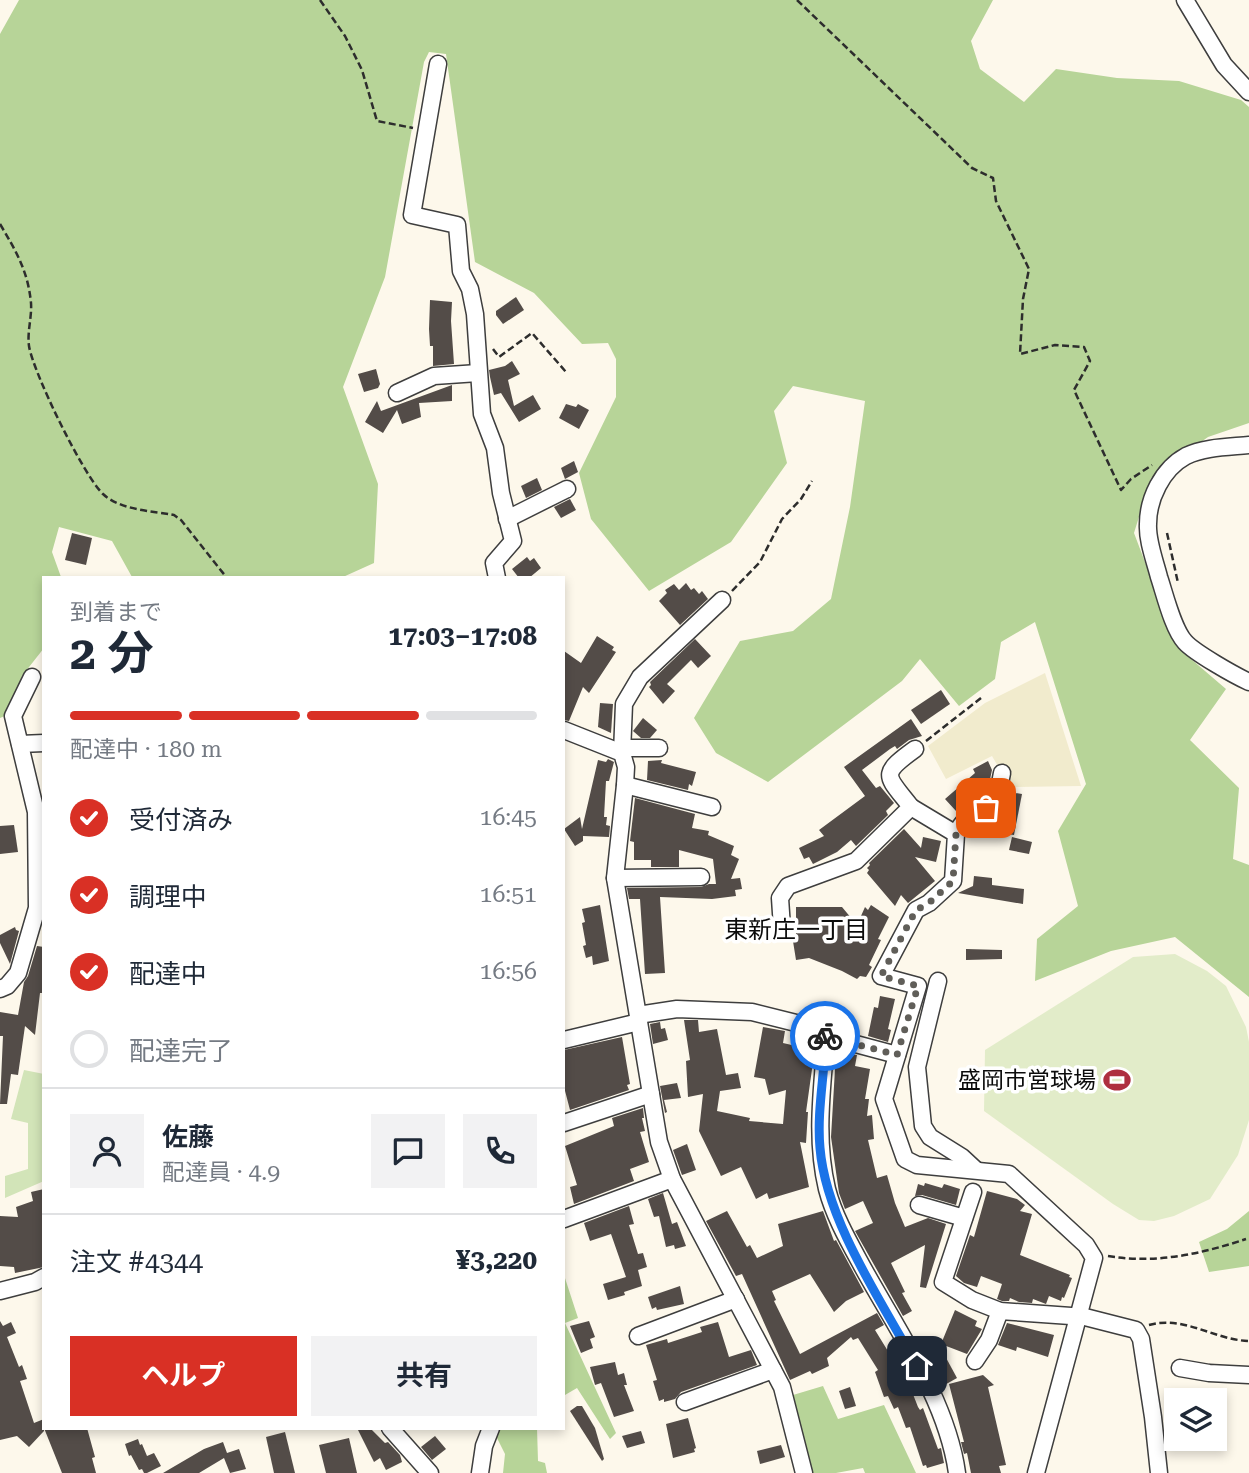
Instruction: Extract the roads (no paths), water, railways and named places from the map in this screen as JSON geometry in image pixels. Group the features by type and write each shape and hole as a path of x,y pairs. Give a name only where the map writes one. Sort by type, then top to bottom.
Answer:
{"street":[{"path":"1185,0 1224,65 1249,92"},
{"path":"438,64 412,215 457,225 461,271 470,289 475,314 482,414 495,448 501,493 513,541 494,563 497,576"},
{"path":"397,393 434,376 478,373"},
{"path":"1249,445 1205,450 1176,463 1159,483 1147,525 1161,584 1174,622 1185,642 1249,682"},
{"path":"507,519 567,489"},
{"path":"722,600 640,677 624,704 622,751 626,767 615,878 659,1142 672,1179 782,1387 804,1473"},
{"path":"0,989 7,986 18,973 37,935 41,908 36,812 38,798 13,716 32,677"},
{"path":"565,730 622,751 659,748"},
{"path":"20,744 42,743"},
{"path":"915,749 892,766 889,772 890,780 911,807 956,834"},
{"path":"1002,773 994,800 960,825 956,834 953,881 929,903 916,910 881,976 918,986 884,1099 905,1159 917,1165 1009,1174 1086,1245 1094,1258 1035,1473"},
{"path":"625,785 712,807"},
{"path":"782,928 780,898 788,886 856,861 911,807"},
{"path":"615,878 701,877"},
{"path":"938,981 918,1066 923,1126 930,1137 962,1157 976,1170"},
{"path":"565,1040 677,1009 752,1012 796,1023 825,1051 820,1146 831,1202 857,1256 930,1388 947,1429 957,1473"},
{"path":"803,1028 897,1055"},
{"path":"565,1123 651,1094"},
{"path":"565,1219 672,1179"},
{"path":"973,1192 943,1282 972,1300 1000,1311 1079,1316 1136,1330 1141,1339 1159,1473"},
{"path":"919,1205 964,1217"},
{"path":"0,1291 42,1278"},
{"path":"638,1336 736,1299"},
{"path":"975,1360 989,1340 1000,1311"},
{"path":"1180,1368 1249,1375"},
{"path":"685,1402 773,1370"},
{"path":"392,1430 430,1473"},
{"path":"480,1473 484,1432"}],"place":[{"name":"盛岡市営球場","path":"1117,1080"}],"district":[{"name":"東新庄一丁目","path":"796,930"}]}
